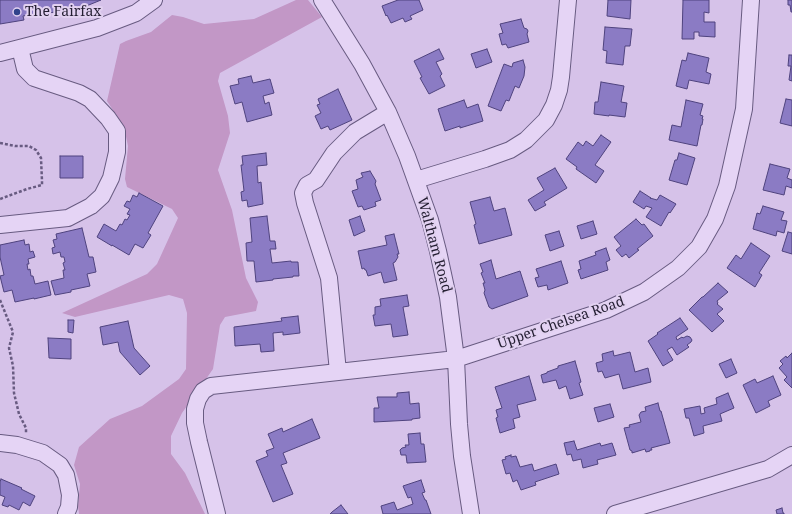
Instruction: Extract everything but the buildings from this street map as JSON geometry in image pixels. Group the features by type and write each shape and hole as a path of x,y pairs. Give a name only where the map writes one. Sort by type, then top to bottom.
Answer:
{"street":[{"path":"0,53 97,28 136,12 154,0"},
{"name":"Waltham Road","path":"322,0 362,64 388,112 398,133 430,220 448,297 456,359 462,456 471,514"},
{"path":"416,180 510,150 526,140 546,120 554,105 559,90 568,0"},
{"name":"Upper Chelsea Road","path":"217,514 198,442 195,423 195,409 198,399 203,391 211,386 456,359 606,310 644,292 678,268 699,247 715,220 727,186 744,102 751,0"},
{"path":"0,225 68,218 91,206 102,196 111,178 117,152 117,132 108,118 90,100 79,93 34,78 25,69 20,48"},
{"path":"338,372 329,278 303,193 308,185 316,180 334,152 355,132 388,112"},
{"path":"0,443 17,445 43,452 60,465 66,475 70,495 69,507 66,514"},
{"path":"768,469 792,455"},
{"path":"615,514 768,469 792,464"}],"path":[{"path":"0,143 15,146 29,146 36,150 41,158 42,181 42,185 0,199"},
{"path":"0,300 13,332 9,348 13,366 14,393 19,414 26,428 25,447"}],"shaded area":[{"path":"296,0 308,0 322,17 220,73 218,81 228,116 230,133 218,170 232,210 246,278 258,302 256,311 225,317 220,325 213,369 182,413 171,436 171,454 185,473 205,514 79,514 78,506 80,484 74,465 79,447 110,419 142,406 179,379 186,369 187,313 183,299 169,295 75,317 62,313 147,274 157,264 178,218 172,209 127,187 125,179 128,146 124,127 107,101 120,44 151,32 172,15 204,24 254,19"}],"place":[{"name":"The Fairfax","path":"17,12"}]}
